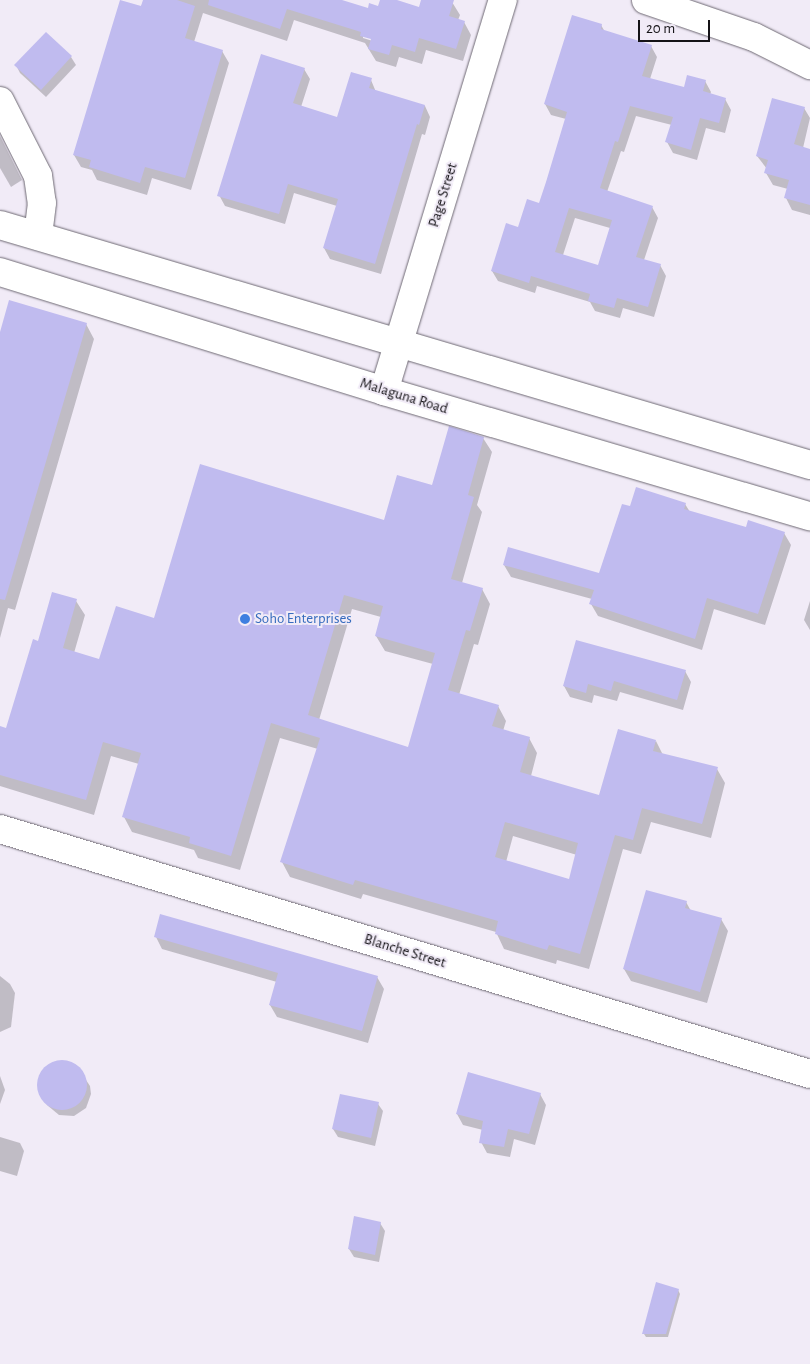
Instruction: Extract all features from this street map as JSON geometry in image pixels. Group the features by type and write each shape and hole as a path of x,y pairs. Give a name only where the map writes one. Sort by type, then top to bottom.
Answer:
{"street":[{"name":"Page Street","path":"384,391 503,0"},
{"path":"646,0 754,37 810,66"},
{"path":"0,101 38,176 42,203 38,236"},
{"path":"0,224 397,344 810,465"},
{"name":"Malaguna Road","path":"0,272 384,391 810,516"},
{"name":"Blanche Street","path":"0,829 810,1074"}],"building":[{"path":"120,0 141,6 143,0 177,0 195,6 185,38 223,50 185,178 145,167 140,183 89,167 91,160 73,155"},
{"path":"209,0 342,0 368,8 369,3 378,6 380,0 397,0 419,7 421,0 454,0 449,16 465,21 456,49 419,38 415,52 392,45 389,55 368,49 371,39 360,36 361,32 287,9 280,29 208,5"},
{"path":"572,15 602,24 601,29 652,45 642,76 684,87 687,75 706,80 703,91 726,98 719,123 700,118 691,150 665,142 673,117 630,106 618,142 615,141 600,188 653,206 636,257 661,264 648,307 617,298 614,308 588,301 590,294 531,276 529,283 491,271 506,223 518,227 527,199 539,203 546,182 567,112 544,104","holes":["569,208 612,220 598,265 555,252"]},
{"path":"46,32 72,56 41,90 14,65"},
{"path":"261,54 305,68 293,103 337,117 351,72 372,78 369,88 425,105 419,125 417,124 375,264 323,248 338,199 288,184 279,214 217,196"},
{"path":"772,98 805,107 794,144 810,149 810,205 784,198 789,180 764,173 768,160 756,156"},
{"path":"9,300 87,323 5,600 0,599 0,332"},
{"path":"449,426 484,437 468,495 474,497 451,579 483,588 470,631 466,630 448,690 499,705 492,726 530,737 520,772 599,795 618,729 656,740 653,751 718,767 702,824 642,808 633,840 615,835 580,954 549,945 547,950 495,934 498,921 355,880 353,885 280,862 320,738 271,723 231,856 189,843 190,837 122,817 141,753 103,742 86,800 0,775 0,726 6,728 33,639 38,641 52,592 77,599 63,648 99,659 116,606 154,618 200,464 384,520 397,475 432,485","holes":["344,595 383,606 375,636 435,653 408,747 308,715","505,822 578,843 569,879 495,857"]},
{"path":"636,487 686,503 684,509 746,527 748,520 785,532 758,614 707,598 695,639 589,604 594,590 503,565 508,547 599,573 622,504 630,506"},
{"path":"576,640 686,670 677,700 614,681 611,691 588,684 586,693 563,686"},
{"path":"646,890 687,901 685,908 722,918 700,992 623,969"},
{"path":"160,914 378,976 362,1031 269,1005 278,973 154,937"},
{"path":"62,1060 76,1064 83,1071 87,1085 83,1099 76,1106 62,1110 48,1106 41,1099 37,1085 41,1071 48,1064"},
{"path":"468,1072 541,1093 529,1134 508,1129 504,1147 479,1143 483,1121 456,1114"},
{"path":"340,1094 379,1102 371,1138 332,1129"},
{"path":"354,1216 381,1222 375,1255 348,1249"},
{"path":"656,1282 679,1289 666,1334 642,1334"}],"place":[{"name":"Soho Enterprises","path":"245,619"}]}
